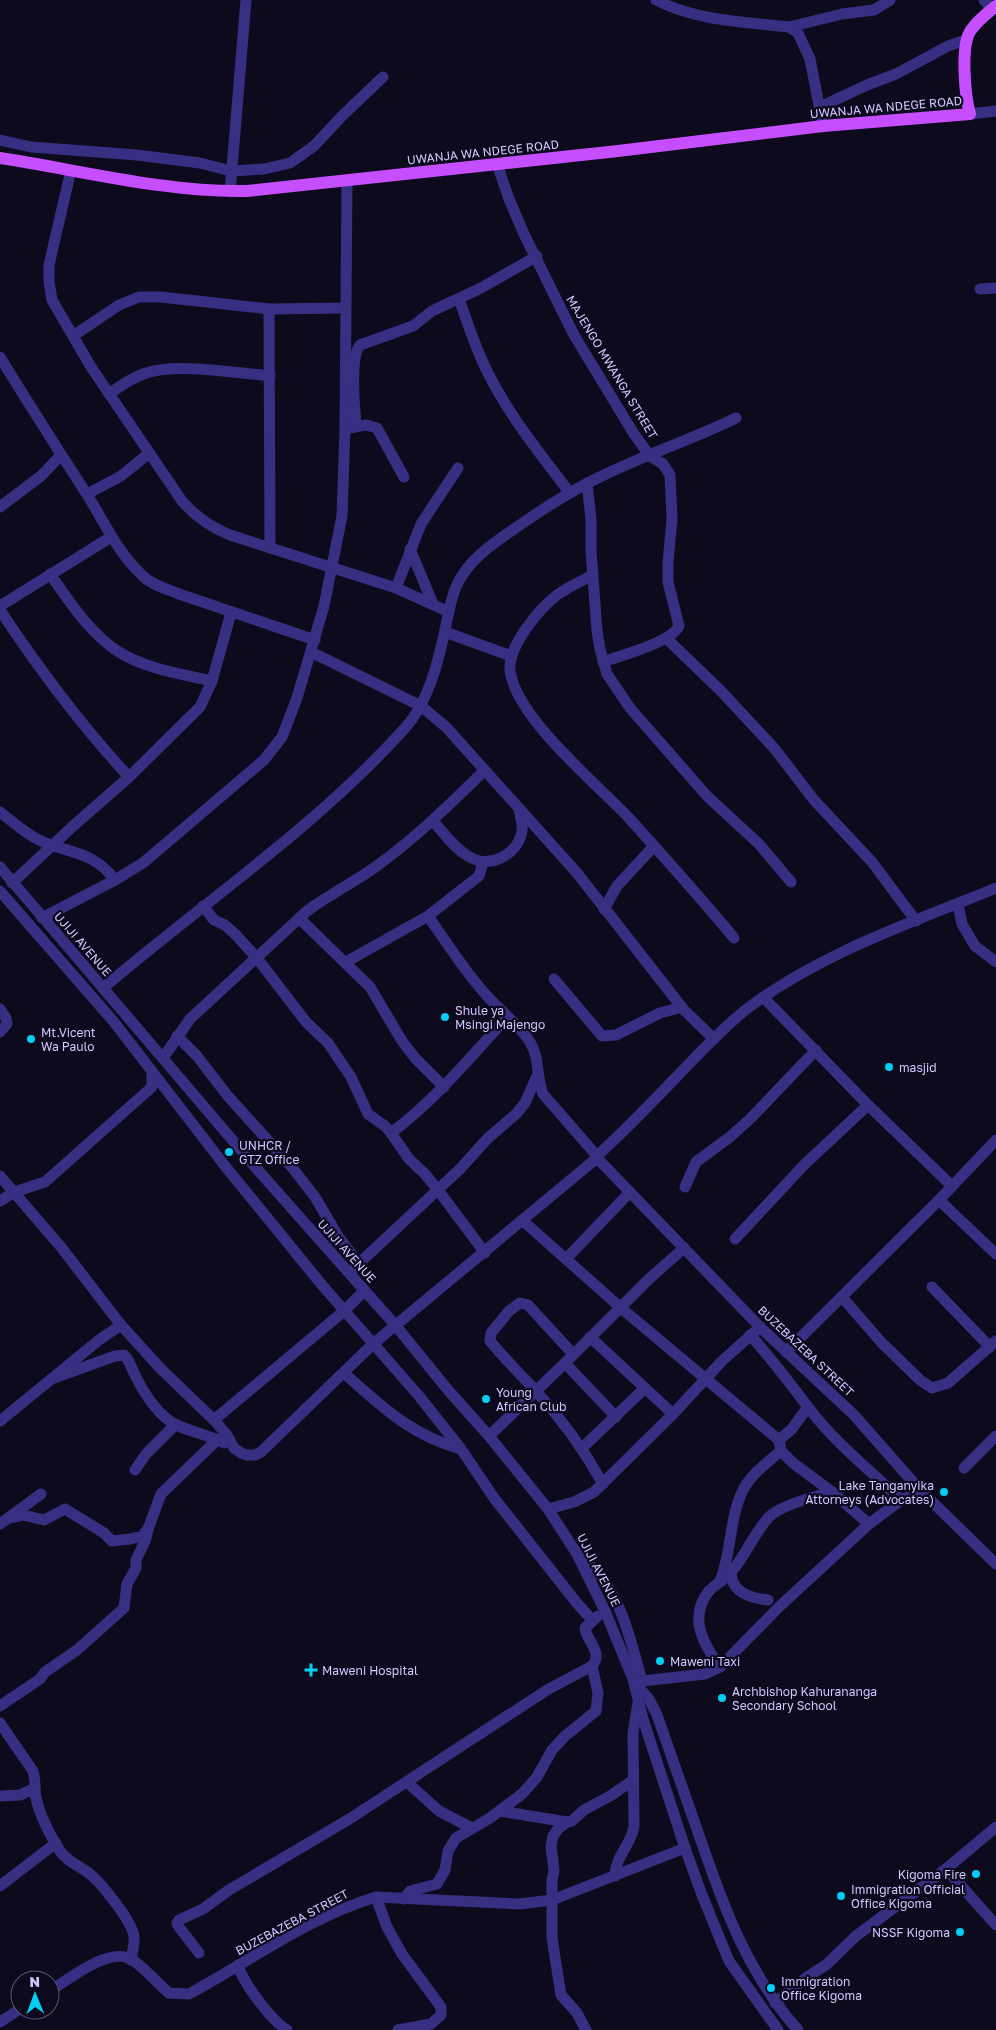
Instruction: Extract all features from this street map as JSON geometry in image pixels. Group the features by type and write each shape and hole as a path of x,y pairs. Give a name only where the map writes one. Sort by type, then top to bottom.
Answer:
{"main road":[{"path":"970,114 966,96 966,40 970,31 991,5"},
{"name":"UWANJA WA NDEGE ROAD","path":"0,158 162,185 230,192 267,190 824,126 970,114"}],"street":[{"path":"230,192 246,0"},
{"path":"656,0 668,7 716,18 789,27 842,14 874,10 890,0"},
{"path":"789,27 798,33 810,59 824,126"},
{"path":"820,107 896,74 948,46 966,40"},
{"path":"0,140 31,147 137,155 200,163 231,171 264,169 290,163 314,146 383,77"},
{"path":"970,114 996,111"},
{"name":"MAJENGO MWANGA STREET","path":"497,164 509,199 574,335 634,434 650,456 663,464 670,475 672,519 668,582 679,626 676,632 666,638"},
{"path":"71,170 49,265 52,300 109,394 148,454 182,501 194,515 210,526 230,535 332,568 397,585 449,612"},
{"path":"347,181 345,308 350,428"},
{"path":"42,918 115,880 143,863 248,774 274,748 282,737 292,713 315,640 332,568 342,516 357,348 366,342 413,326 432,312 494,282 537,256"},
{"path":"980,289 995,290"},
{"path":"73,336 119,305 139,298 161,297 270,309 345,308"},
{"path":"459,299 476,348 488,374 523,430 570,493"},
{"path":"270,309 270,548"},
{"path":"0,357 87,494 111,537 142,576 158,586 179,594 315,640"},
{"path":"109,394 126,382 144,374 158,371 204,370 270,376"},
{"path":"103,988 328,804 408,725 422,706 445,632 456,587 469,565 491,544 588,483 736,418"},
{"path":"350,428 372,426 377,428 404,476"},
{"path":"87,494 121,476 148,454"},
{"path":"0,507 41,476 61,455"},
{"path":"397,585 421,524 458,468"},
{"path":"588,483 597,632 607,674 616,690 630,708 707,796 759,844 791,882"},
{"path":"0,606 111,537"},
{"path":"410,549 433,604"},
{"path":"397,585 419,570"},
{"path":"50,574 88,625 104,641 120,653 148,665 212,681"},
{"path":"593,575 558,594 546,604 527,628 511,656 512,681 534,719 654,846 734,938"},
{"path":"0,610 83,726 129,777"},
{"path":"12,883 129,777 200,707 212,681 231,613"},
{"path":"445,632 511,656"},
{"path":"603,662 666,638 716,686 774,748 814,800 872,862 916,921"},
{"path":"311,652 422,706 446,727 577,873 682,1008 714,1039"},
{"path":"163,1058 177,1036 209,1000 299,918 323,898 378,866 433,821 484,771"},
{"path":"433,821 454,845 467,856 483,863 491,862 510,852 516,843 522,831 519,808"},
{"path":"0,812 40,840 70,849 94,860 104,866 115,880"},
{"path":"604,909 617,886 654,846"},
{"path":"346,962 428,916 479,876 483,863"},
{"name":"UJIJI AVENUE","path":"0,867 257,1169 396,1326 548,1509 577,1554 637,1680 657,1715 717,1889 745,1954 775,2004 798,2030"},
{"path":"51,1379 116,1356 124,1355 151,1400 166,1418 175,1425 218,1439 241,1453 255,1455 261,1452 373,1344 485,1253 597,1157 626,1130 714,1039 747,1009 763,997 844,951 996,888"},
{"path":"0,891 114,1022 231,1173 344,1311 461,1449 494,1498 592,1620"},
{"path":"958,905 962,924 975,946 996,962"},
{"path":"202,906 214,920 225,925 235,934 257,958 300,1015 328,1043 351,1077 368,1114 385,1126 391,1133 409,1159 438,1190 485,1253"},
{"name":"BUZEBAZEBA STREET","path":"428,916 486,995 530,1040 535,1051 538,1075 544,1094 597,1157 760,1327 854,1416 920,1490 994,1557"},
{"path":"299,918 346,962 370,988 414,1058 444,1086"},
{"path":"554,978 602,1036 616,1035 660,1013 682,1008"},
{"path":"763,997 868,1105 952,1186"},
{"path":"0,1008 7,1024 0,1032"},
{"path":"391,1133 412,1117 444,1086 507,1017"},
{"path":"177,1036 197,1056 227,1096 297,1174 315,1197 338,1236 359,1264"},
{"path":"685,1187 696,1162 730,1137 751,1118 816,1050"},
{"path":"0,1200 14,1192 45,1182 68,1164 152,1086 152,1072"},
{"path":"349,1273 438,1190 488,1138 516,1114 525,1103 538,1075"},
{"path":"735,1239 804,1165 868,1105"},
{"path":"786,1352 939,1200 996,1140"},
{"path":"0,1176 61,1247 121,1324 161,1369 214,1420 227,1435 234,1448"},
{"path":"566,1258 630,1192"},
{"path":"939,1200 996,1254"},
{"path":"522,1220 621,1308 707,1378 780,1445 793,1463 832,1492 869,1524"},
{"path":"489,1436 565,1364 649,1279 684,1248"},
{"path":"842,1297 881,1342 920,1380 932,1388 948,1384 993,1344 932,1287"},
{"path":"214,1420 344,1311 364,1291"},
{"path":"573,1354 528,1305 520,1304 509,1311 491,1333 490,1341 506,1361 536,1391 582,1448 603,1484"},
{"path":"0,1421 121,1324"},
{"path":"548,1509 586,1497 603,1484 760,1327"},
{"path":"750,1335 777,1366 808,1407 842,1445 901,1500"},
{"path":"590,1337 673,1414"},
{"path":"565,1364 616,1417"},
{"path":"344,1373 399,1421 434,1440 461,1449"},
{"path":"582,1448 645,1388"},
{"path":"719,1582 725,1567 737,1511 744,1489 808,1407"},
{"path":"135,1470 146,1454 175,1425"},
{"path":"964,1468 996,1436"},
{"path":"0,1706 40,1679 45,1672 77,1650 124,1608 127,1584 136,1568 136,1560 145,1541 161,1494 218,1439"},
{"path":"577,1554 594,1568 606,1583 621,1610 637,1680 705,1674 720,1666 779,1607 869,1524 901,1500 920,1490"},
{"path":"720,1666 703,1640 698,1618 703,1601 709,1591 731,1573 772,1514 805,1500 832,1492"},
{"path":"4,1521 42,1494"},
{"path":"4,1521 23,1515 44,1520 65,1509 112,1540 118,1541 142,1536 148,1529"},
{"path":"731,1573 732,1583 738,1590 750,1597 768,1600"},
{"path":"199,1953 179,1927 177,1923 179,1920 203,1909 229,1890 327,1833 408,1783 548,1690 592,1666 596,1659 596,1654 584,1630 586,1625 605,1611"},
{"path":"404,1899 410,1891 433,1886 440,1880 445,1870 450,1846 456,1838 500,1811 522,1794 538,1778 552,1750 565,1736 596,1710 598,1693 592,1666"},
{"name":"UJIJI AVENUE","path":"637,1680 638,1703 702,1895 729,1961 778,2030"},
{"path":"615,1876 618,1861 633,1832 633,1733 638,1703"},
{"path":"0,1723 33,1771 36,1797 42,1818 64,1856 90,1874 116,1905 133,1933 131,1960 112,1957 94,1963 60,1985"},
{"path":"586,2030 577,2013 561,1995 558,1988 552,1938 554,1870 551,1846 553,1836 558,1829 575,1819 584,1810 632,1781"},
{"path":"408,1783 439,1811 472,1828"},
{"path":"0,1796 20,1795 35,1788"},
{"path":"500,1811 567,1822"},
{"path":"775,2004 807,1977 826,1965 856,1936 946,1869 996,1828"},
{"path":"0,1886 56,1843"},
{"name":"BUZEBAZEBA STREET","path":"131,1960 169,1993 175,1995 189,1994 338,1910 376,1897 518,1904 552,1900 685,1848"},
{"path":"946,1869 996,1925"},
{"path":"376,1897 388,1927 402,1954 441,2007 441,2015 431,2024 398,2030"},
{"path":"238,1965 240,1974 267,2011 276,2022 287,2030"}],"place":[{"name":"Shule ya Msingi Majengo","path":"445,1017"},
{"name":"Mt.Vicent Wa Paulo","path":"31,1039"},
{"name":"masjid","path":"889,1067"},
{"name":"UNHCR / GTZ Office","path":"229,1152"},
{"name":"Young African Club","path":"486,1399"},
{"name":"Lake Tanganyika Attorneys (Advocates)","path":"944,1492"},
{"name":"Maweni Taxi","path":"660,1661"},
{"name":"Maweni Hospital","path":"311,1670"},
{"name":"Archbishop Kahurananga Secondary School","path":"722,1698"},
{"name":"Kigoma Fire","path":"976,1874"},
{"name":"Immigration Official Office Kigoma","path":"841,1896"},
{"name":"NSSF Kigoma","path":"960,1932"},
{"name":"Immigration Office Kigoma","path":"771,1988"}]}
